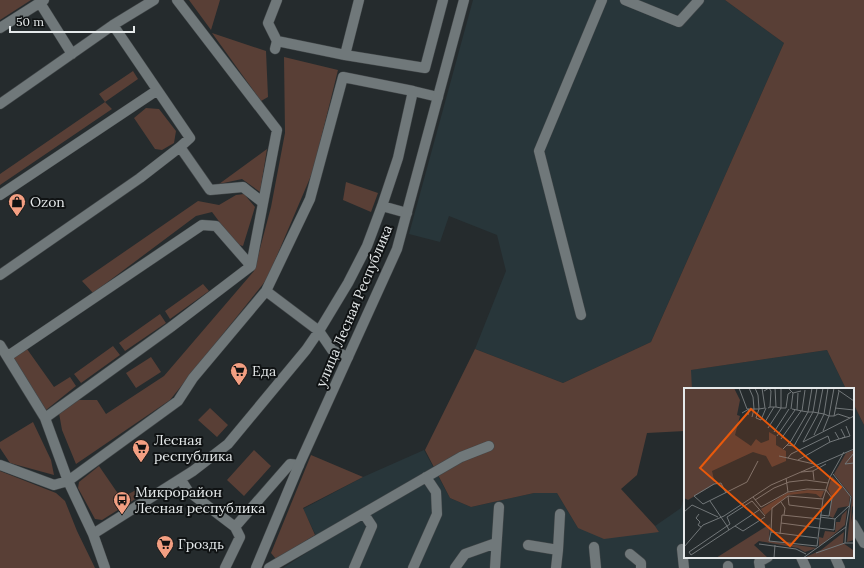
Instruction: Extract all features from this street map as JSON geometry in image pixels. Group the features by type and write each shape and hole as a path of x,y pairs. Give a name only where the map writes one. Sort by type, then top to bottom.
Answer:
{"street":[{"path":"0,104 154,0"},
{"path":"46,418 171,327 251,266 262,202 277,130 177,0"},
{"path":"277,0 268,23 276,45 424,68 443,0"},
{"path":"345,55 359,0"},
{"name":"улица Лесная Республика","path":"260,567 299,465 397,249 464,0"},
{"path":"582,315 539,151 602,0"},
{"path":"625,0 679,22 699,0"},
{"path":"0,28 42,1 72,54"},
{"path":"0,275 140,178 190,138 114,26"},
{"path":"0,465 54,485 68,481 178,401 193,378 266,292 310,199 343,77 438,97"},
{"path":"0,195 156,90"},
{"path":"93,534 181,480 228,444 286,376 319,331 348,283 367,246 398,158 413,91"},
{"path":"180,147 210,190 243,187 262,202"},
{"path":"382,206 407,213"},
{"path":"8,356 202,225 216,226 251,266"},
{"path":"266,292 319,331 332,350 348,358"},
{"path":"0,345 46,418 68,481 93,534 105,568"},
{"path":"269,568 461,457 489,446"},
{"path":"235,527 290,464 299,465"},
{"path":"413,568 437,514 436,492 426,477"},
{"path":"181,480 188,491 235,527 240,537 225,568"},
{"path":"495,568 499,507"},
{"path":"354,568 372,526 364,514"},
{"path":"556,568 560,514"},
{"path":"854,526 864,543"},
{"path":"455,568 465,554 496,543"},
{"path":"528,545 558,550"},
{"path":"594,547 596,568"},
{"path":"682,549 684,568"},
{"path":"630,554 641,563 641,568"},
{"path":"760,568 759,562 766,558"},
{"path":"801,558 806,568"},
{"path":"835,558 840,568"}],"shaded area":[{"path":"0,0 31,0 0,20"},
{"path":"189,0 220,0 211,30"},
{"path":"473,0 725,0 784,43 651,342 563,383 475,349 506,271 497,235 449,216 440,242 409,234"},
{"path":"725,0 864,0 864,425 854,405 854,388 846,388 827,350 691,370 692,388 684,388 684,431 647,433 637,475 621,489 659,532 604,539 578,528 557,493 534,493 471,507 450,498 425,450 475,349 563,383 651,342 784,43"},
{"path":"212,33 266,51 268,97 261,101"},
{"path":"284,57 338,70 313,171 267,279 170,400 76,464 62,430 59,413 78,400 97,400 106,414 164,376 254,271 271,207 285,133"},
{"path":"133,71 138,79 105,102 99,94"},
{"path":"105,102 112,109 0,185 0,174"},
{"path":"146,108 159,109 176,131 174,143 162,150 155,149 134,118"},
{"path":"267,149 260,192 242,179 219,184"},
{"path":"346,182 378,193 371,212 343,200"},
{"path":"244,194 255,207 243,246 236,244 212,212 196,216 93,293 82,281 198,201 219,205 236,195"},
{"path":"203,284 209,291 170,319 165,311"},
{"path":"160,314 166,323 125,351 119,343"},
{"path":"113,346 120,355 81,383 74,374"},
{"path":"27,349 54,387 70,377 76,386 46,410 13,358"},
{"path":"827,350 846,388 692,388 690,370"},
{"path":"151,357 161,372 136,388 126,373"},
{"path":"854,405 864,425 864,568 283,568 320,544 303,509 363,477 424,450 450,498 471,507 534,493 557,493 578,528 659,532 655,526 681,508 684,497 684,558 854,558"},
{"path":"210,408 228,425 217,437 198,420"},
{"path":"33,422 51,460 54,475 10,463 0,448 0,442"},
{"path":"254,450 271,466 244,496 227,480"},
{"path":"311,455 363,477 303,508 315,535 276,559 271,553"},
{"path":"99,466 121,498 136,490 140,496 102,520 95,519 78,488 79,482"},
{"path":"0,471 56,493 65,501 77,531 95,568 0,568"}],"place":[{"name":"Ozon","path":"17,217"},
{"name":"Еда","path":"239,386"},
{"name":"Лесная республика","path":"141,463"},
{"name":"Микрорайон Лесная республика","path":"122,515"},
{"name":"Гроздь","path":"165,559"}]}
